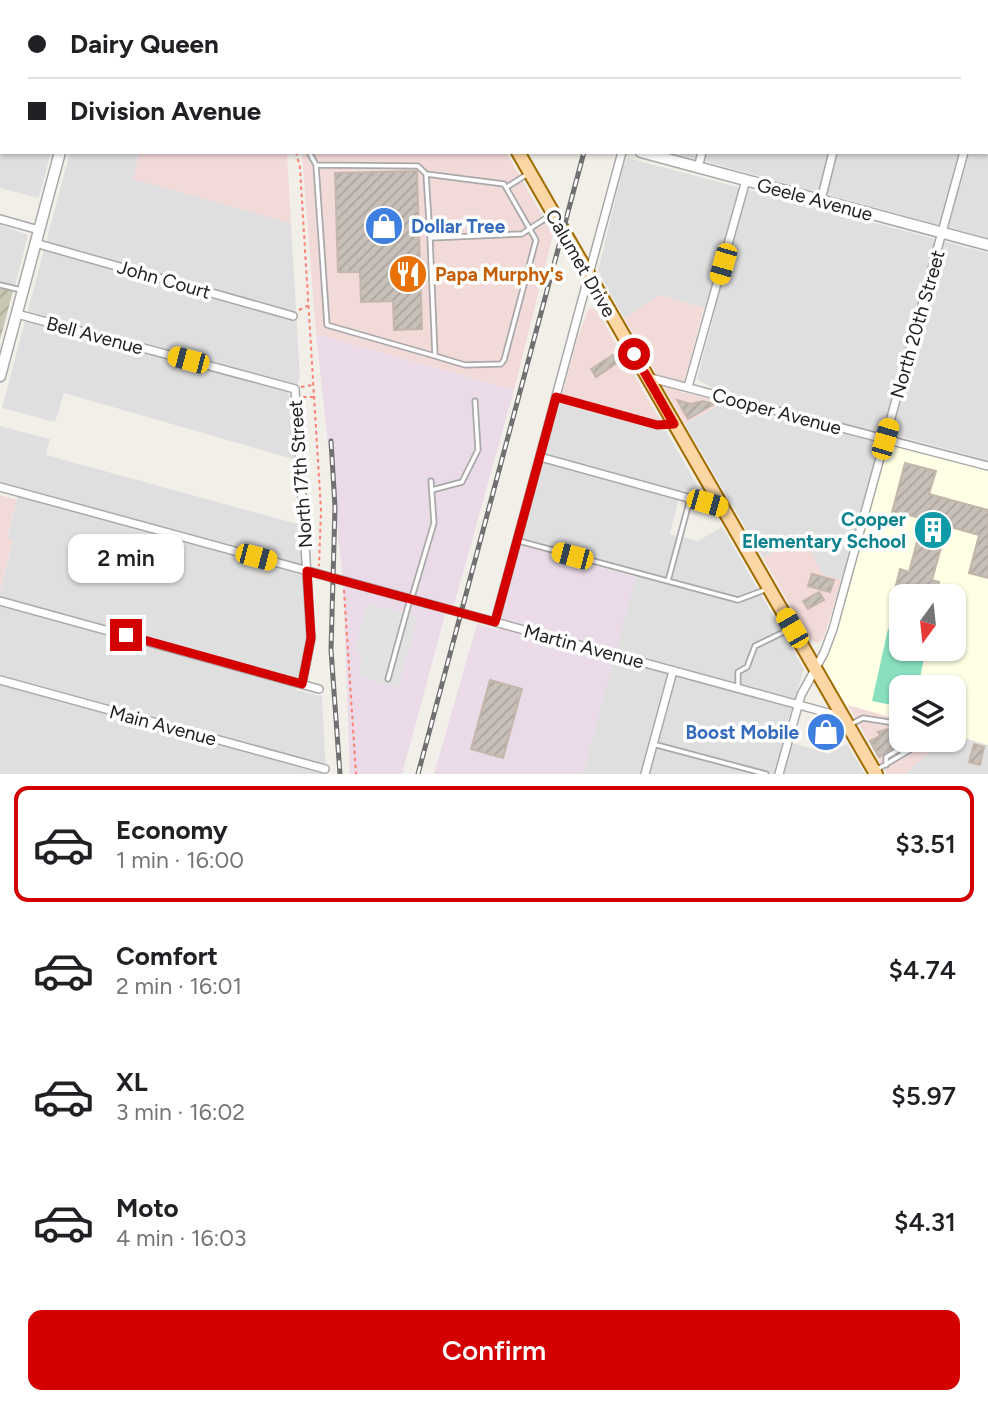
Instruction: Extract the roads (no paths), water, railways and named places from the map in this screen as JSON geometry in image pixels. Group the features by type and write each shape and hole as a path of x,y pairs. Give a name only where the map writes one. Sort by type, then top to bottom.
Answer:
{"main road":[{"name":"Calumet Drive","path":"519,154 814,667 879,770"}],"street":[{"path":"0,376 4,348 17,314 59,154"},
{"path":"527,154 528,170"},
{"path":"495,622 621,154"},
{"name":"Geele Avenue","path":"648,154 988,245"},
{"path":"698,168 702,154"},
{"path":"821,200 832,154"},
{"name":"North 20th Street","path":"779,774 797,705 833,629 963,154"},
{"path":"688,387 746,180"},
{"path":"0,219 39,229"},
{"name":"John Court","path":"36,243 293,316"},
{"name":"Bell Avenue","path":"17,314 295,393"},
{"name":"Cooper Avenue","path":"647,377 988,466"},
{"name":"North 17th Street","path":"295,393 311,638 302,684"},
{"path":"540,457 722,507"},
{"name":"Martin Avenue","path":"0,487 797,705 846,721"},
{"path":"0,601 319,689"},
{"path":"645,774 673,671"},
{"name":"Main Avenue","path":"0,680 325,769"}],"lane":[{"path":"310,154 316,165 327,325 465,365 503,363 536,240 507,187 503,183 426,174 418,166 316,165"},
{"path":"507,187 528,170"},
{"path":"426,174 435,356"},
{"path":"430,238 522,234 553,214"},
{"path":"0,285 23,291"},
{"path":"556,397 657,425 674,424"},
{"path":"432,490 462,482 473,461 478,450 475,401"},
{"path":"388,679 434,523 431,481"},
{"path":"668,581 690,499"},
{"path":"517,541 738,600 769,589"},
{"path":"738,689 738,672 747,667 755,646 792,628"},
{"path":"846,721 863,719 889,722"},
{"path":"653,744 766,774"},
{"path":"879,770 908,752"}],"railway":[{"path":"418,774 583,154"},
{"path":"331,441 335,507 331,650 340,774"}],"place":[{"name":"Dollar Tree","path":"384,226"},
{"name":"Papa Murphy's","path":"408,274"},
{"name":"Cooper Elementary School","path":"933,530"},
{"name":"Boost Mobile","path":"826,732"}]}
